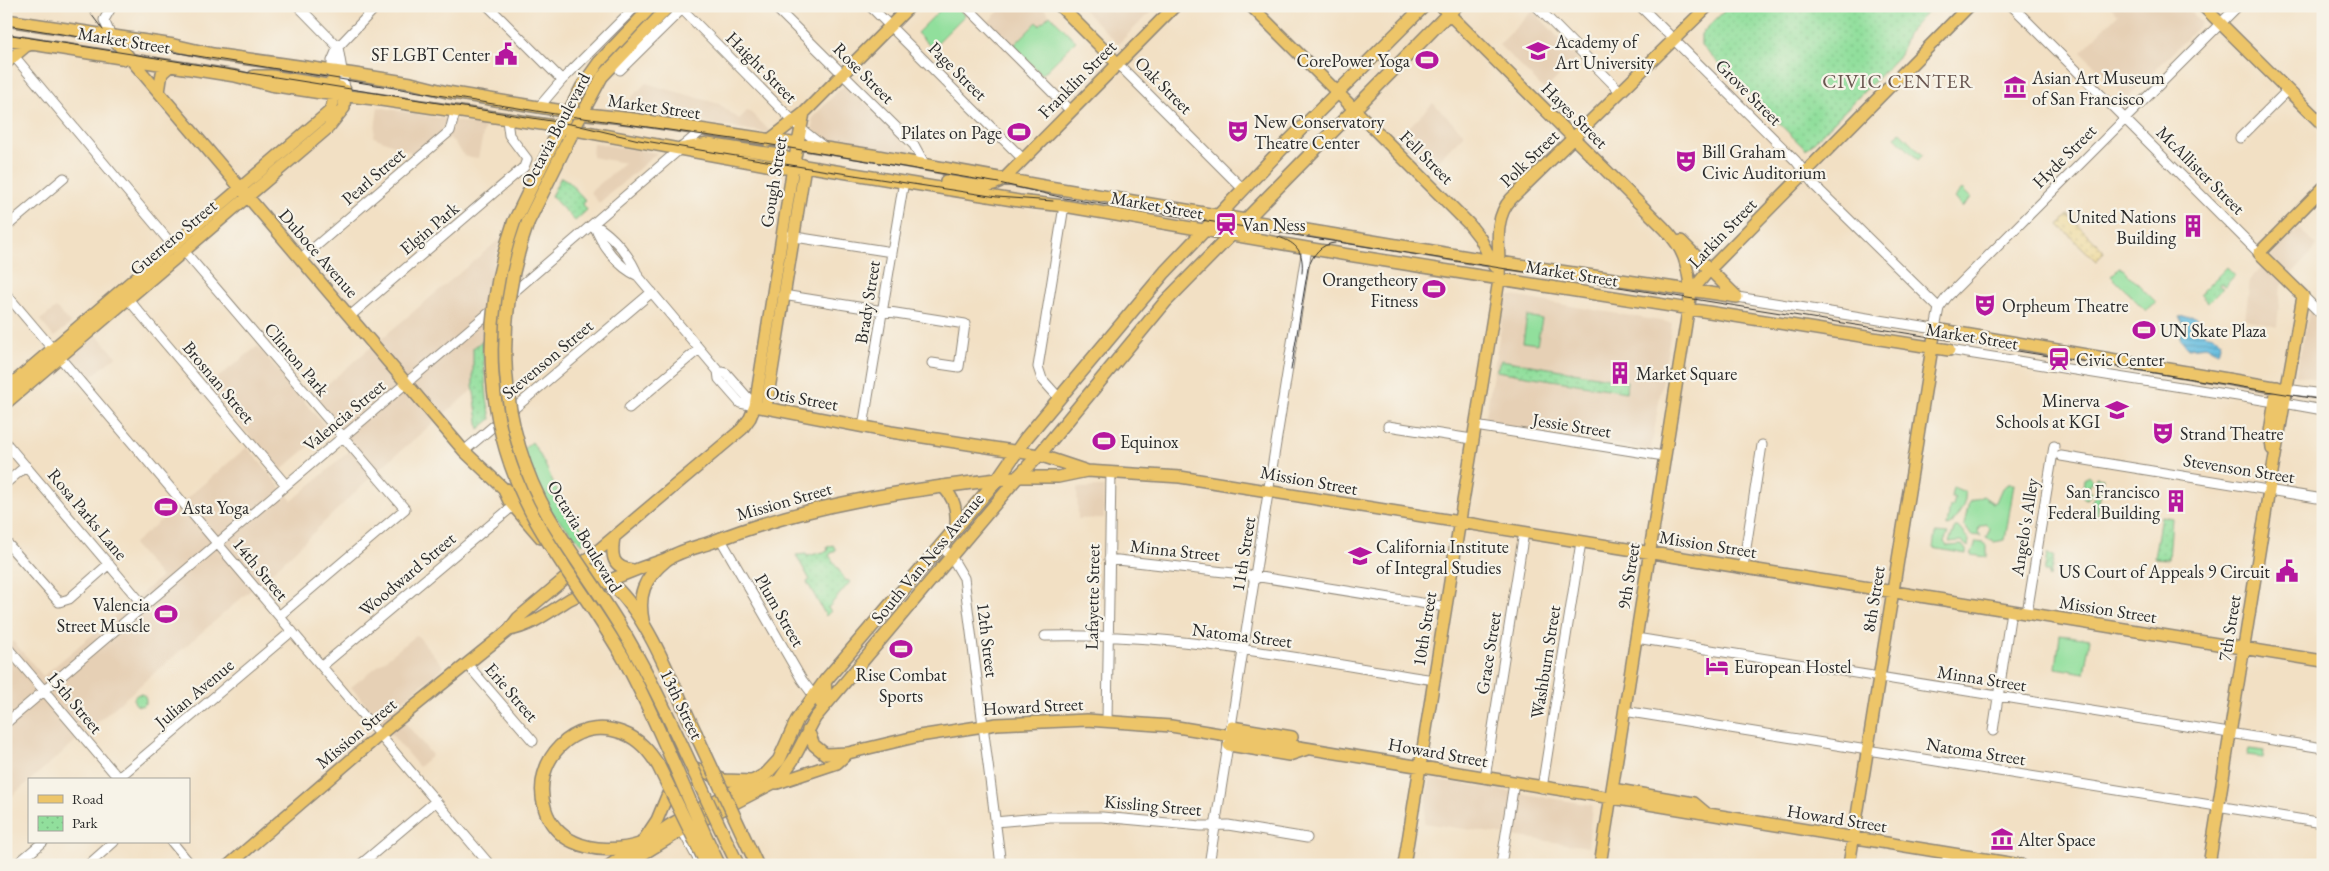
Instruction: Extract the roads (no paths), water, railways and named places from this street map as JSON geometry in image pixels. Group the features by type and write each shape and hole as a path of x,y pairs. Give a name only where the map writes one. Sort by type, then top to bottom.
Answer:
{"highway":[{"name":"South Van Ness Avenue","path":"641,844 697,817 775,766 797,720 825,681 997,480 1058,398 1165,272 1202,230 1424,6"},
{"name":"South Van Ness Avenue","path":"1018,477 1040,455 1166,301 1354,109 1448,9"},
{"name":"Octavia Boulevard","path":"560,128 514,222 504,252 496,286 491,342 494,398 507,454 520,489 537,523 605,627 628,668 719,865"},
{"name":"Octavia Boulevard","path":"573,131 528,222 509,288 504,342 508,396 520,450 533,484 549,516 641,662 738,865"},
{"name":"Mission Street","path":"668,558 720,538 774,521 854,500 942,486 1018,477"},
{"path":"643,623 639,603 640,596 651,576 668,558"},
{"path":"582,565 602,584 630,604 643,623 757,865"},
{"path":"641,844 616,848 592,848 571,841 560,833 546,813 541,791 545,769 555,750 569,738 596,729 614,730 639,742 652,756 661,771 706,865"}],"main road":[{"name":"Octavia Boulevard","path":"560,128 582,86 599,62 652,6"},
{"name":"Octavia Boulevard","path":"573,131 602,77 670,6"},
{"name":"Gough Street","path":"761,407 787,235 802,165 797,145 797,124 804,113 910,6"},
{"name":"Oak Street","path":"1060,6 1118,64"},
{"name":"Franklin Street","path":"1006,178 1175,6"},
{"name":"Fell Street","path":"1251,6 1478,234 1495,261"},
{"name":"Polk Street","path":"1499,280 1495,261 1499,230 1502,211 1511,199 1708,6"},
{"name":"Larkin Street","path":"1691,292 1710,269 1969,6"},
{"path":"2203,6 2323,125"},
{"name":"Hayes Street","path":"1448,9 1574,139 1664,228"},
{"name":"Market Street","path":"6,20 96,35 183,53 213,54 316,70 374,99 560,128 680,149 723,159 783,168 802,165 836,164 986,187 994,186 1006,178"},
{"path":"7,41 27,28 64,30"},
{"name":"Duboce Avenue","path":"114,39 464,451 503,488 513,506 551,550 569,575"},
{"name":"Market Street","path":"7,41 235,76 271,76 339,83 411,83 447,92 569,112 825,148 1495,261 1691,292 1737,297"},
{"path":"10,60 26,46 37,45"},
{"path":"159,92 162,73 170,66"},
{"path":"602,77 620,70"},
{"name":"Guerrero Street","path":"6,404 57,353 245,193 329,112 339,83"},
{"path":"768,140 797,124"},
{"name":"Market Street","path":"797,145 822,154 868,162 911,163"},
{"name":"Market Street","path":"802,165 1064,206 1499,280 1688,308 1933,339 2281,396"},
{"path":"2259,252 2323,188"},
{"path":"1664,228 1710,269 1737,297"},
{"path":"1664,228 1684,254 1691,292"},
{"name":"Gough Street","path":"761,407 783,295 787,235"},
{"name":"Guerrero Street","path":"6,389 128,299 179,249"},
{"name":"McAllister Street","path":"2259,252 2303,296"},
{"name":"10th Street","path":"1404,865 1499,280"},
{"name":"9th Street","path":"1600,865 1691,292"},
{"name":"7th Street","path":"2209,865 2274,461 2270,432 2281,396 2303,296"},
{"name":"Market Street","path":"1933,339 1950,350"},
{"name":"8th Street","path":"1848,865 1933,339"},
{"name":"Otis Street","path":"582,565 742,429 761,407 862,427 1016,452"},
{"name":"Mission Street","path":"1016,452 1040,455 1087,471"},
{"name":"Mission Street","path":"1018,477 1058,477 1087,471 1180,477 2323,661"},
{"name":"South Van Ness Avenue","path":"712,808 766,787 779,780 786,773 808,730 824,707 1018,477"},
{"path":"942,486 951,494 954,503 956,528"},
{"name":"Duboce Avenue","path":"503,488 515,492 582,565"},
{"path":"614,538 612,555 614,561 619,566 633,570"},
{"name":"Mission Street","path":"509,630 525,627 602,584 633,570 668,558"},
{"name":"Mission Street","path":"229,865 380,735 509,630 518,618 582,565"},
{"name":"13th Street","path":"569,575 624,662 719,865"},
{"name":"13th Street","path":"602,584 693,767 738,865"},
{"path":"838,691 841,676 849,665 845,657"},
{"path":"824,707 820,702 826,692 825,681"},
{"name":"Howard Street","path":"808,730 812,743 819,751 825,754 848,753 919,736 983,726 1037,721 1107,721 1171,726 1420,766 1542,788 1611,794 1708,815 1853,838 1947,859 2021,865"},
{"name":"Howard Street","path":"766,787 831,765 848,753"},
{"path":"641,844 668,800 672,784 672,762"},
{"path":"693,767 724,780 753,781"},
{"name":"South Van Ness Avenue","path":"633,863 682,830 697,817"},
{"name":"South Van Ness Avenue","path":"610,865 641,844"}],"street":[{"path":"112,6 104,20 114,39"},
{"path":"298,6 338,47"},
{"path":"339,83 332,61 338,47 377,6"},
{"path":"488,6 562,80"},
{"path":"539,107 562,80 636,6"},
{"name":"Rose Street","path":"774,6 914,145 925,166"},
{"name":"Page Street","path":"870,6 1023,159"},
{"path":"966,6 1071,111"},
{"path":"1536,6 1621,92"},
{"name":"Grove Street","path":"1640,6 1796,161 1815,186 1939,308"},
{"name":"McAllister Street","path":"2012,6 2259,252"},
{"name":"Hyde Street","path":"1933,339 1939,308 1947,297 2238,6"},
{"path":"620,70 682,7"},
{"name":"Haight Street","path":"682,7 797,124 825,148"},
{"name":"Clinton Park","path":"10,60 179,249 406,509 279,616"},
{"name":"Oak Street","path":"1118,64 1243,189"},
{"path":"2240,138 2288,90"},
{"name":"Pearl Street","path":"301,259 450,131 455,112"},
{"name":"Elgin Park","path":"350,316 520,171 526,162 525,155 509,135 507,120"},
{"name":"Valencia Street","path":"6,723 594,224 702,130"},
{"path":"6,227 64,178"},
{"name":"Brady Street","path":"862,427 904,182"},
{"path":"1058,398 1042,380 1038,366 1064,206"},
{"path":"594,224 607,232 633,263 638,276 718,371 720,380 740,404 761,407"},
{"path":"787,235 892,252"},
{"name":"11th Street","path":"1209,865 1307,248"},
{"name":"Stevenson Street","path":"464,451 652,292"},
{"name":"14th Street","path":"6,294 436,801 485,863"},
{"path":"783,295 965,324 958,367 932,363"},
{"name":"McAllister Street","path":"2303,296 2323,316"},
{"name":"Market Street","path":"1737,297 1933,339"},
{"name":"Brosnan Street","path":"128,299 286,485"},
{"path":"628,408 699,349"},
{"name":"Market Street","path":"1950,350 2281,396 2323,410"},
{"name":"Market Street","path":"2281,396 2323,394"},
{"path":"1388,426 1472,439"},
{"name":"Jessie Street","path":"1474,426 1664,456"},
{"name":"Rosa Parks Lane","path":"6,443 144,606"},
{"path":"1743,568 1762,445"},
{"name":"Angelo's Alley","path":"2027,613 2054,446"},
{"name":"Stevenson Street","path":"2061,456 2323,498"},
{"path":"6,483 26,466"},
{"name":"Lafayette Street","path":"1107,721 1111,472"},
{"name":"Woodward Street","path":"322,666 513,506"},
{"name":"Grace Street","path":"1485,778 1524,532"},
{"name":"Plum Street","path":"720,538 802,680 814,696"},
{"path":"6,542 59,602 69,599 109,564"},
{"name":"Washburn Street","path":"1542,788 1581,542"},
{"name":"12th Street","path":"940,546 951,556 964,578 1001,865"},
{"name":"Minna Street","path":"1109,559 1256,576 1446,607"},
{"path":"1993,731 2011,611"},
{"name":"Julian Avenue","path":"119,778 292,631"},
{"name":"Natoma Street","path":"1046,636 1108,636 1244,650 1434,680"},
{"name":"Minna Street","path":"1636,638 2323,748"},
{"name":"15th Street","path":"6,646 117,778"},
{"name":"Erie Street","path":"467,664 533,741"},
{"name":"Natoma Street","path":"1624,711 2323,823"},
{"path":"1501,865 1514,783"},
{"path":"360,865 436,801"},
{"name":"Kissling Street","path":"995,822 1050,817 1102,816 1215,826 1228,825 1307,838"},
{"path":"682,830 701,865"},
{"path":"16,865 41,844"},
{"path":"88,865 112,844"},
{"path":"174,844 191,865"}],"water":[{"path":"2193,316 2203,323 2204,334 2214,336 2221,341 2218,352 2206,346 2188,348 2180,338 2183,325 2179,317"}],"tram line":[{"path":"85,6 103,30"},
{"path":"6,25 555,114 754,142 999,183 1064,198 2323,400"},
{"path":"6,34 576,125 639,140 815,169 997,197 1053,201"},
{"path":"1278,237 1290,242 1301,254 1302,273"},
{"path":"1291,370 1308,268 1312,259 1321,248 1335,243"}],"place":[{"name":"Academy of Art University","path":"1538,51"},
{"name":"SF LGBT Center","path":"506,54"},
{"name":"CorePower Yoga","path":"1427,60"},
{"name":"Asian Art Museum of San Francisco","path":"2015,87"},
{"name":"New Conservatory Theatre Center","path":"1238,131"},
{"name":"Pilates on Page","path":"1019,132"},
{"name":"Bill Graham Civic Auditorium","path":"1686,161"},
{"name":"Van Ness","path":"1226,224"},
{"name":"United Nations Building","path":"2193,226"},
{"name":"Orangetheory Fitness","path":"1434,289"},
{"name":"Orpheum Theatre","path":"1985,305"},
{"name":"UN Skate Plaza","path":"2144,330"},
{"name":"Civic Center","path":"2059,359"},
{"name":"Market Square","path":"1620,373"},
{"name":"Minerva Schools at KGI","path":"2117,410"},
{"name":"Strand Theatre","path":"2163,433"},
{"name":"Equinox","path":"1104,441"},
{"name":"San Francisco Federal Building","path":"2176,501"},
{"name":"Asta Yoga","path":"166,507"},
{"name":"California Institute of Integral Studies","path":"1360,556"},
{"name":"US Court of Appeals 9 Circuit","path":"2287,571"},
{"name":"Valencia Street Muscle","path":"166,614"},
{"name":"Rise Combat Sports","path":"901,649"},
{"name":"European Hostel","path":"1717,666"},
{"name":"Alter Space","path":"2002,839"}],"district":[{"name":"CIVIC CENTER","path":"1898,81"}]}
